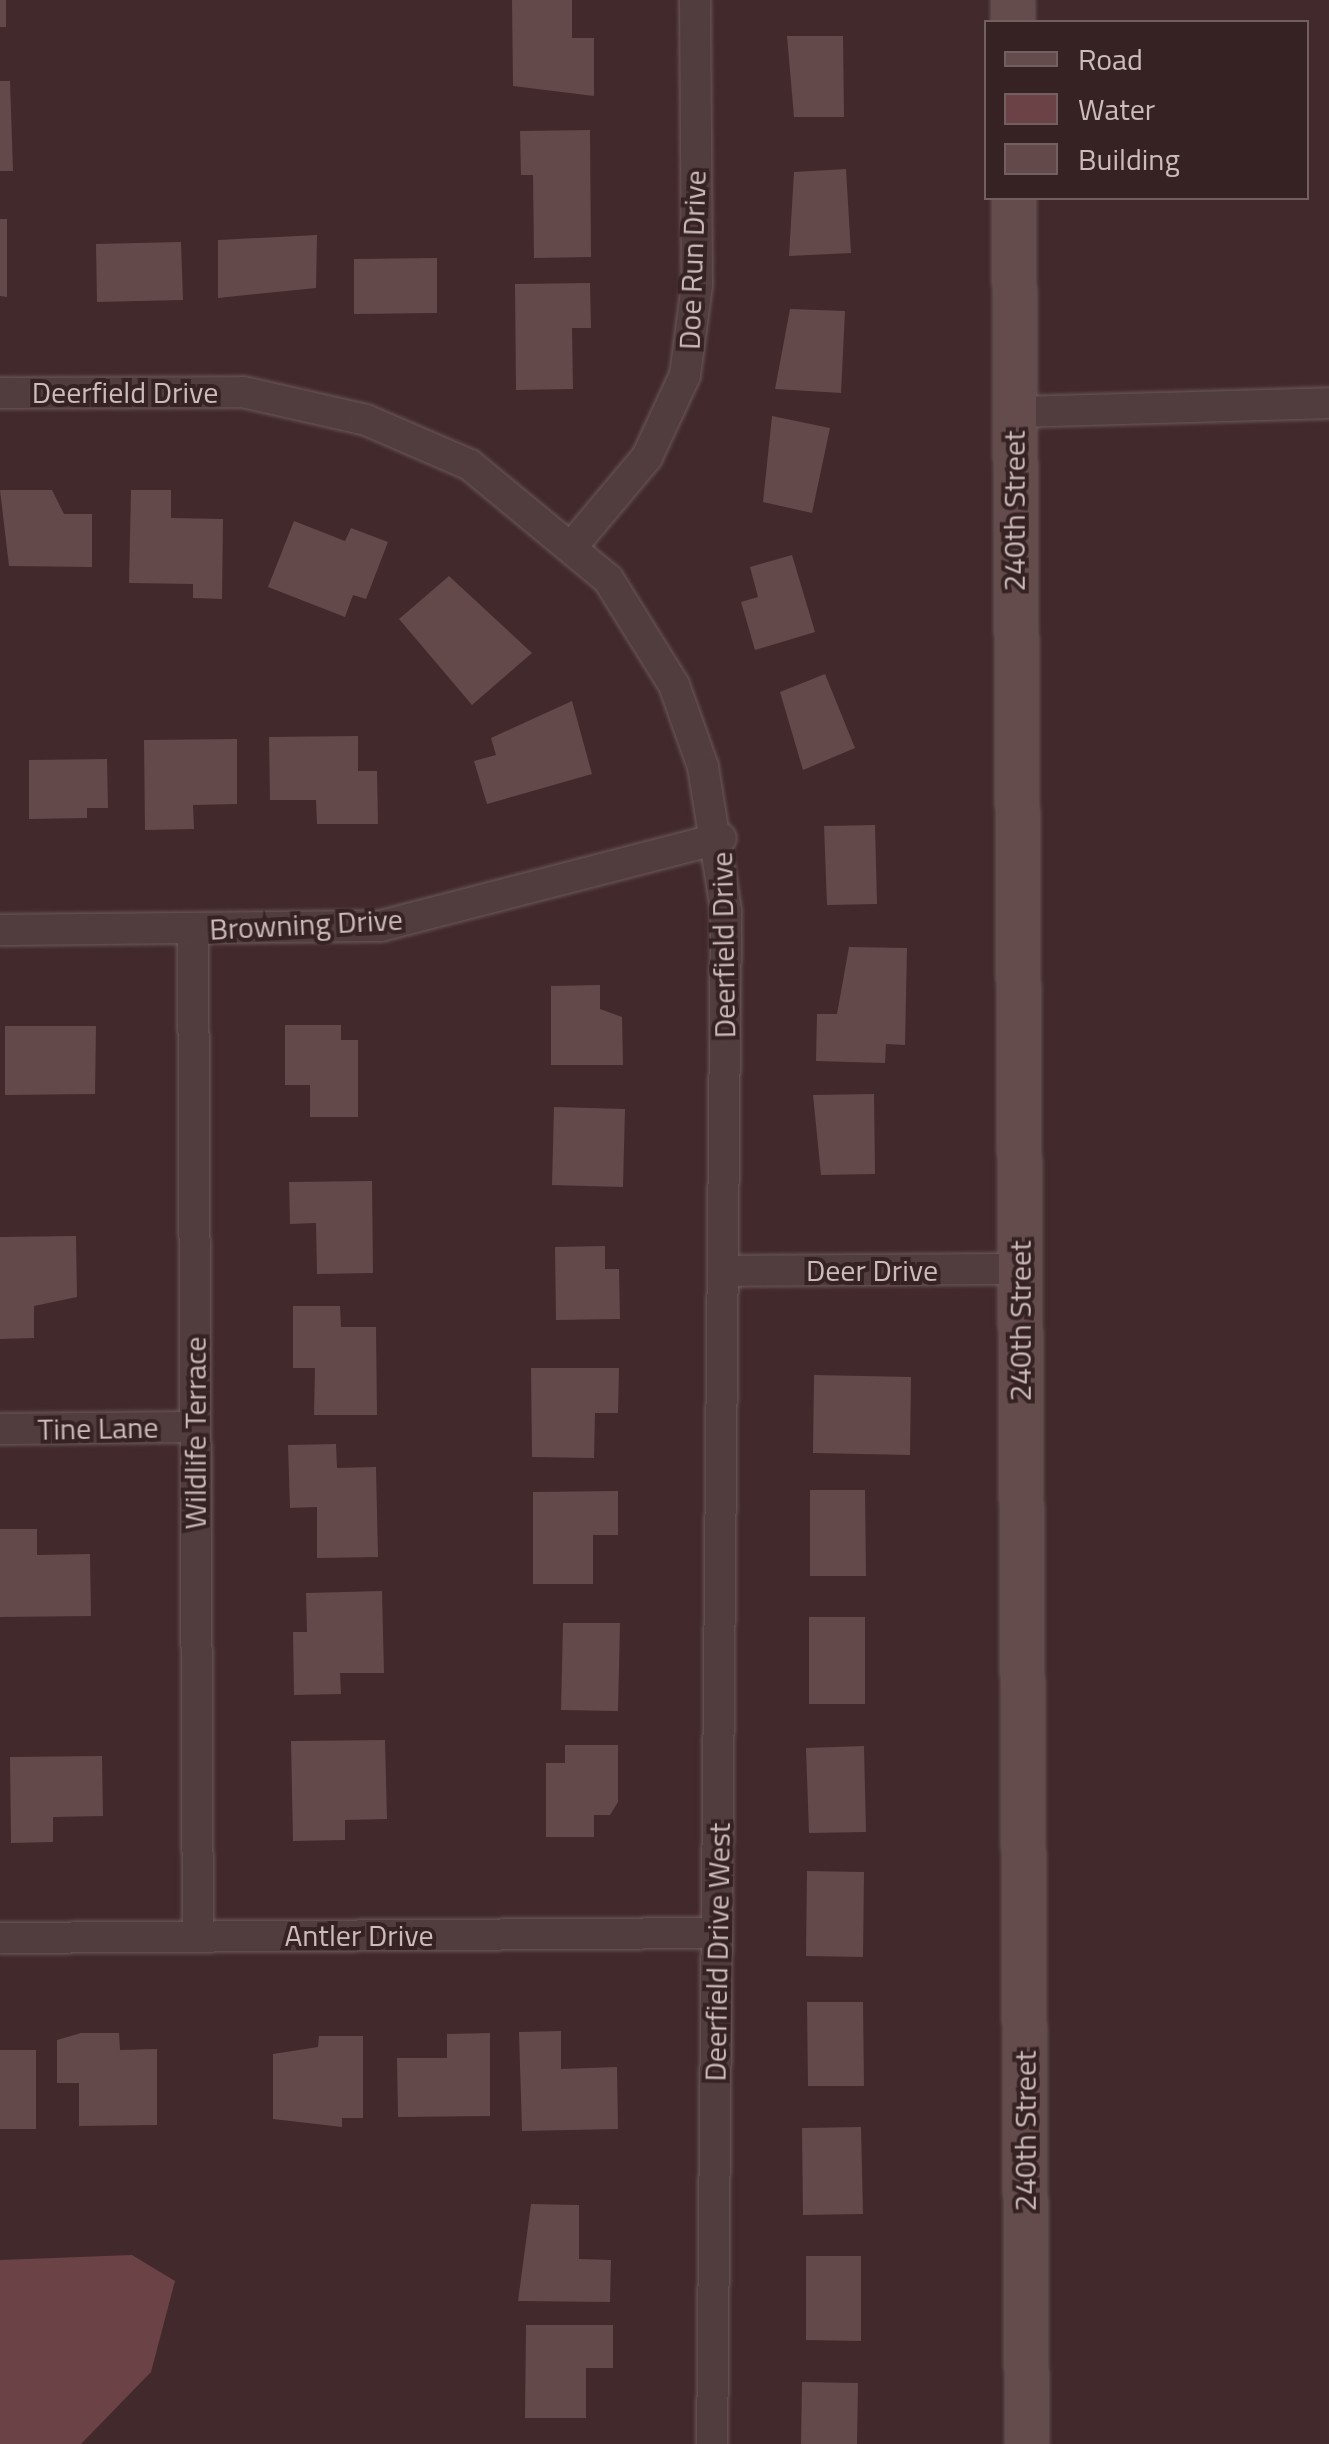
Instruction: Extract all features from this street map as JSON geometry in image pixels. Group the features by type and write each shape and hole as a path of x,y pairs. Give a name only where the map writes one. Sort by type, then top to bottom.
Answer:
{"street":[{"name":"Doe Run Drive","path":"574,544 647,458 686,376 696,286 696,0"},
{"name":"240th Street","path":"1014,200 1027,2444"},
{"name":"Deerfield Drive","path":"0,393 242,392 308,402 418,438 574,544 674,684 721,838 722,1460"},
{"path":"1014,412 1329,403"},
{"name":"Browning Drive","path":"0,930 381,926 721,838"},
{"name":"Wildlife Terrace","path":"193,929 198,1936"},
{"name":"Deer Drive","path":"724,1271 1020,1269"},
{"name":"Tine Lane","path":"0,1429 195,1427"},
{"name":"Deerfield Drive West","path":"712,2444 722,1460"},
{"name":"Antler Drive","path":"0,1938 717,1933"}],"water":[{"path":"132,2255 175,2281 151,2372 81,2444 0,2444 0,2260"}],"building":[{"path":"0,0 6,0 6,27 0,27"},
{"path":"512,0 572,0 572,38 594,38 594,96 513,86"},
{"path":"787,36 843,36 844,117 794,117"},
{"path":"0,81 10,81 13,171 0,171"},
{"path":"590,130 591,257 534,258 533,175 521,175 520,131"},
{"path":"846,169 851,253 789,256 794,172"},
{"path":"0,219 7,219 7,297 0,296"},
{"path":"317,235 316,288 218,298 218,240"},
{"path":"181,242 183,300 97,302 96,244"},
{"path":"437,258 437,313 354,314 354,259"},
{"path":"590,283 591,328 572,328 573,389 516,390 515,284"},
{"path":"790,309 845,311 841,393 775,389"},
{"path":"772,416 830,428 812,513 763,502"},
{"path":"0,490 52,490 64,514 92,514 92,567 9,566"},
{"path":"131,490 171,490 171,518 223,519 222,599 193,598 193,584 129,583"},
{"path":"294,521 345,541 351,528 388,542 366,599 353,595 345,617 268,587"},
{"path":"792,555 815,632 755,650 741,602 758,597 750,567"},
{"path":"449,576 532,653 472,705 399,619"},
{"path":"825,674 855,748 803,770 780,692"},
{"path":"572,701 592,774 487,804 474,761 496,755 491,738"},
{"path":"358,736 358,771 377,771 378,824 317,824 316,800 270,800 269,737"},
{"path":"237,739 237,804 193,805 194,829 145,830 144,740"},
{"path":"107,759 108,808 87,808 87,818 29,819 29,760"},
{"path":"875,825 877,904 827,905 824,826"},
{"path":"849,947 907,948 905,1045 886,1044 885,1063 816,1061 817,1014 837,1014"},
{"path":"600,985 600,1009 622,1017 623,1065 551,1065 551,986"},
{"path":"285,1025 341,1025 341,1040 358,1040 358,1117 310,1117 310,1085 285,1085"},
{"path":"5,1026 96,1026 95,1094 5,1095"},
{"path":"874,1094 875,1174 821,1175 813,1095"},
{"path":"554,1107 625,1109 623,1187 552,1185"},
{"path":"372,1181 373,1273 317,1274 316,1223 290,1224 289,1182"},
{"path":"76,1236 77,1297 34,1306 34,1338 0,1339 0,1237"},
{"path":"605,1246 605,1269 619,1269 620,1319 556,1320 555,1247"},
{"path":"293,1306 340,1306 341,1327 376,1327 377,1415 314,1415 315,1368 293,1368"},
{"path":"531,1368 619,1368 618,1413 595,1413 594,1458 532,1457"},
{"path":"814,1375 911,1377 910,1455 813,1453"},
{"path":"336,1444 337,1468 376,1467 378,1557 317,1558 317,1507 290,1508 288,1445"},
{"path":"810,1490 865,1490 866,1576 810,1576"},
{"path":"618,1491 618,1535 593,1535 593,1584 533,1584 533,1492"},
{"path":"0,1529 37,1529 37,1555 90,1554 91,1616 0,1617"},
{"path":"382,1591 384,1673 340,1673 341,1694 294,1695 293,1632 307,1632 306,1593"},
{"path":"809,1617 865,1617 865,1704 809,1704"},
{"path":"563,1623 620,1623 618,1711 561,1710"},
{"path":"385,1740 387,1819 345,1820 345,1840 293,1841 291,1741"},
{"path":"565,1745 618,1745 618,1802 610,1815 594,1815 594,1837 546,1837 546,1763 565,1763"},
{"path":"864,1746 866,1832 809,1833 806,1748"},
{"path":"102,1756 103,1816 53,1817 53,1842 11,1843 10,1757"},
{"path":"807,1871 864,1872 863,1957 806,1956"},
{"path":"807,2002 863,2002 864,2086 808,2086"},
{"path":"561,2031 561,2069 617,2067 618,2129 522,2131 519,2032"},
{"path":"81,2033 119,2033 120,2050 157,2049 157,2125 79,2126 79,2083 57,2083 57,2040"},
{"path":"490,2033 490,2116 398,2117 397,2058 447,2058 447,2034"},
{"path":"319,2036 363,2036 363,2118 342,2118 342,2127 273,2119 273,2054 318,2047"},
{"path":"0,2050 36,2050 36,2129 0,2129"},
{"path":"861,2127 863,2214 803,2215 802,2128"},
{"path":"531,2204 579,2205 579,2259 611,2260 610,2302 518,2301"},
{"path":"806,2256 861,2256 861,2341 806,2340"},
{"path":"526,2325 613,2325 613,2368 586,2368 586,2418 525,2418"},
{"path":"802,2382 858,2383 857,2444 801,2444"}]}
